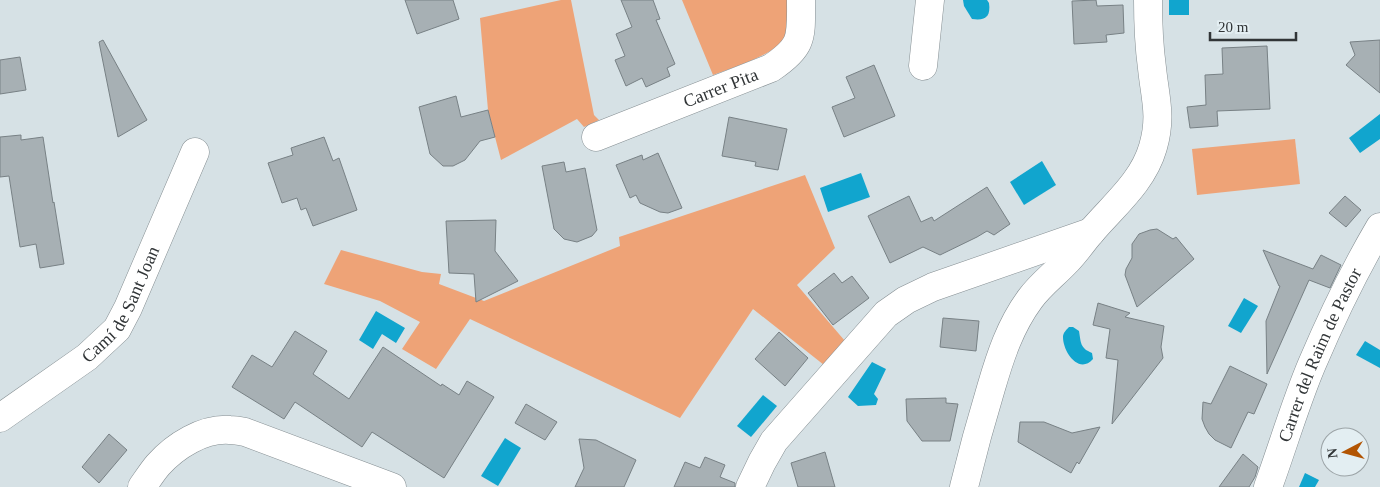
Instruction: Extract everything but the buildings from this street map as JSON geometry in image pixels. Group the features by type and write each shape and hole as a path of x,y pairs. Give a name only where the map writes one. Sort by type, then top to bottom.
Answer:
{"street":[{"name":"Carrer Pita","path":"596,138 770,68 782,61 792,52 800,37 801,0"},
{"path":"923,66 930,0"},
{"path":"964,487 986,404 1012,328 1029,300 1041,285 1068,260 1134,184 1153,147 1158,118 1152,68 1148,0"},
{"name":"Camí de Sant Joan","path":"0,418 87,357 116,329 195,152"},
{"name":"Carrer del Raim de Pastor","path":"1268,487 1311,365 1337,305 1380,227"},
{"path":"750,487 774,442 886,314 906,300 933,287 1091,232"},
{"path":"142,487 157,466 188,440 200,435 228,430 245,432 392,487"}],"shaded area":[{"path":"561,0 571,0 594,115 599,120 584,127 577,119 501,160 488,110 480,18"},
{"path":"682,0 792,0 789,31 785,39 768,52 713,75"},
{"path":"1295,139 1300,184 1197,195 1192,149"},
{"path":"805,175 835,248 797,285 845,341 824,365 753,309 680,418 470,319 436,369 402,349 420,322 380,301 324,284 341,250 422,272 441,274 439,284 484,301 620,246 619,237"}],"water":[{"path":"963,0 987,0 989,3 988,15 984,19 972,19 964,6"},
{"path":"1169,0 1189,0 1189,15 1169,15"},
{"path":"1380,114 1380,139 1360,153 1349,138"},
{"path":"1042,161 1056,185 1024,205 1010,182"},
{"path":"861,173 870,197 828,212 820,188"},
{"path":"1244,298 1258,306 1241,333 1228,326"},
{"path":"376,311 405,328 396,343 382,334 373,349 359,340"},
{"path":"1069,327 1079,331 1083,347 1092,353 1093,359 1088,363 1077,363 1069,355 1063,336"},
{"path":"1365,341 1380,350 1380,368 1356,355"},
{"path":"872,362 886,369 874,394 878,399 876,405 858,406 848,397"},
{"path":"763,395 777,406 751,437 737,426"},
{"path":"505,438 521,448 498,486 481,476"},
{"path":"1305,473 1319,480 1315,487 1299,487"}]}
